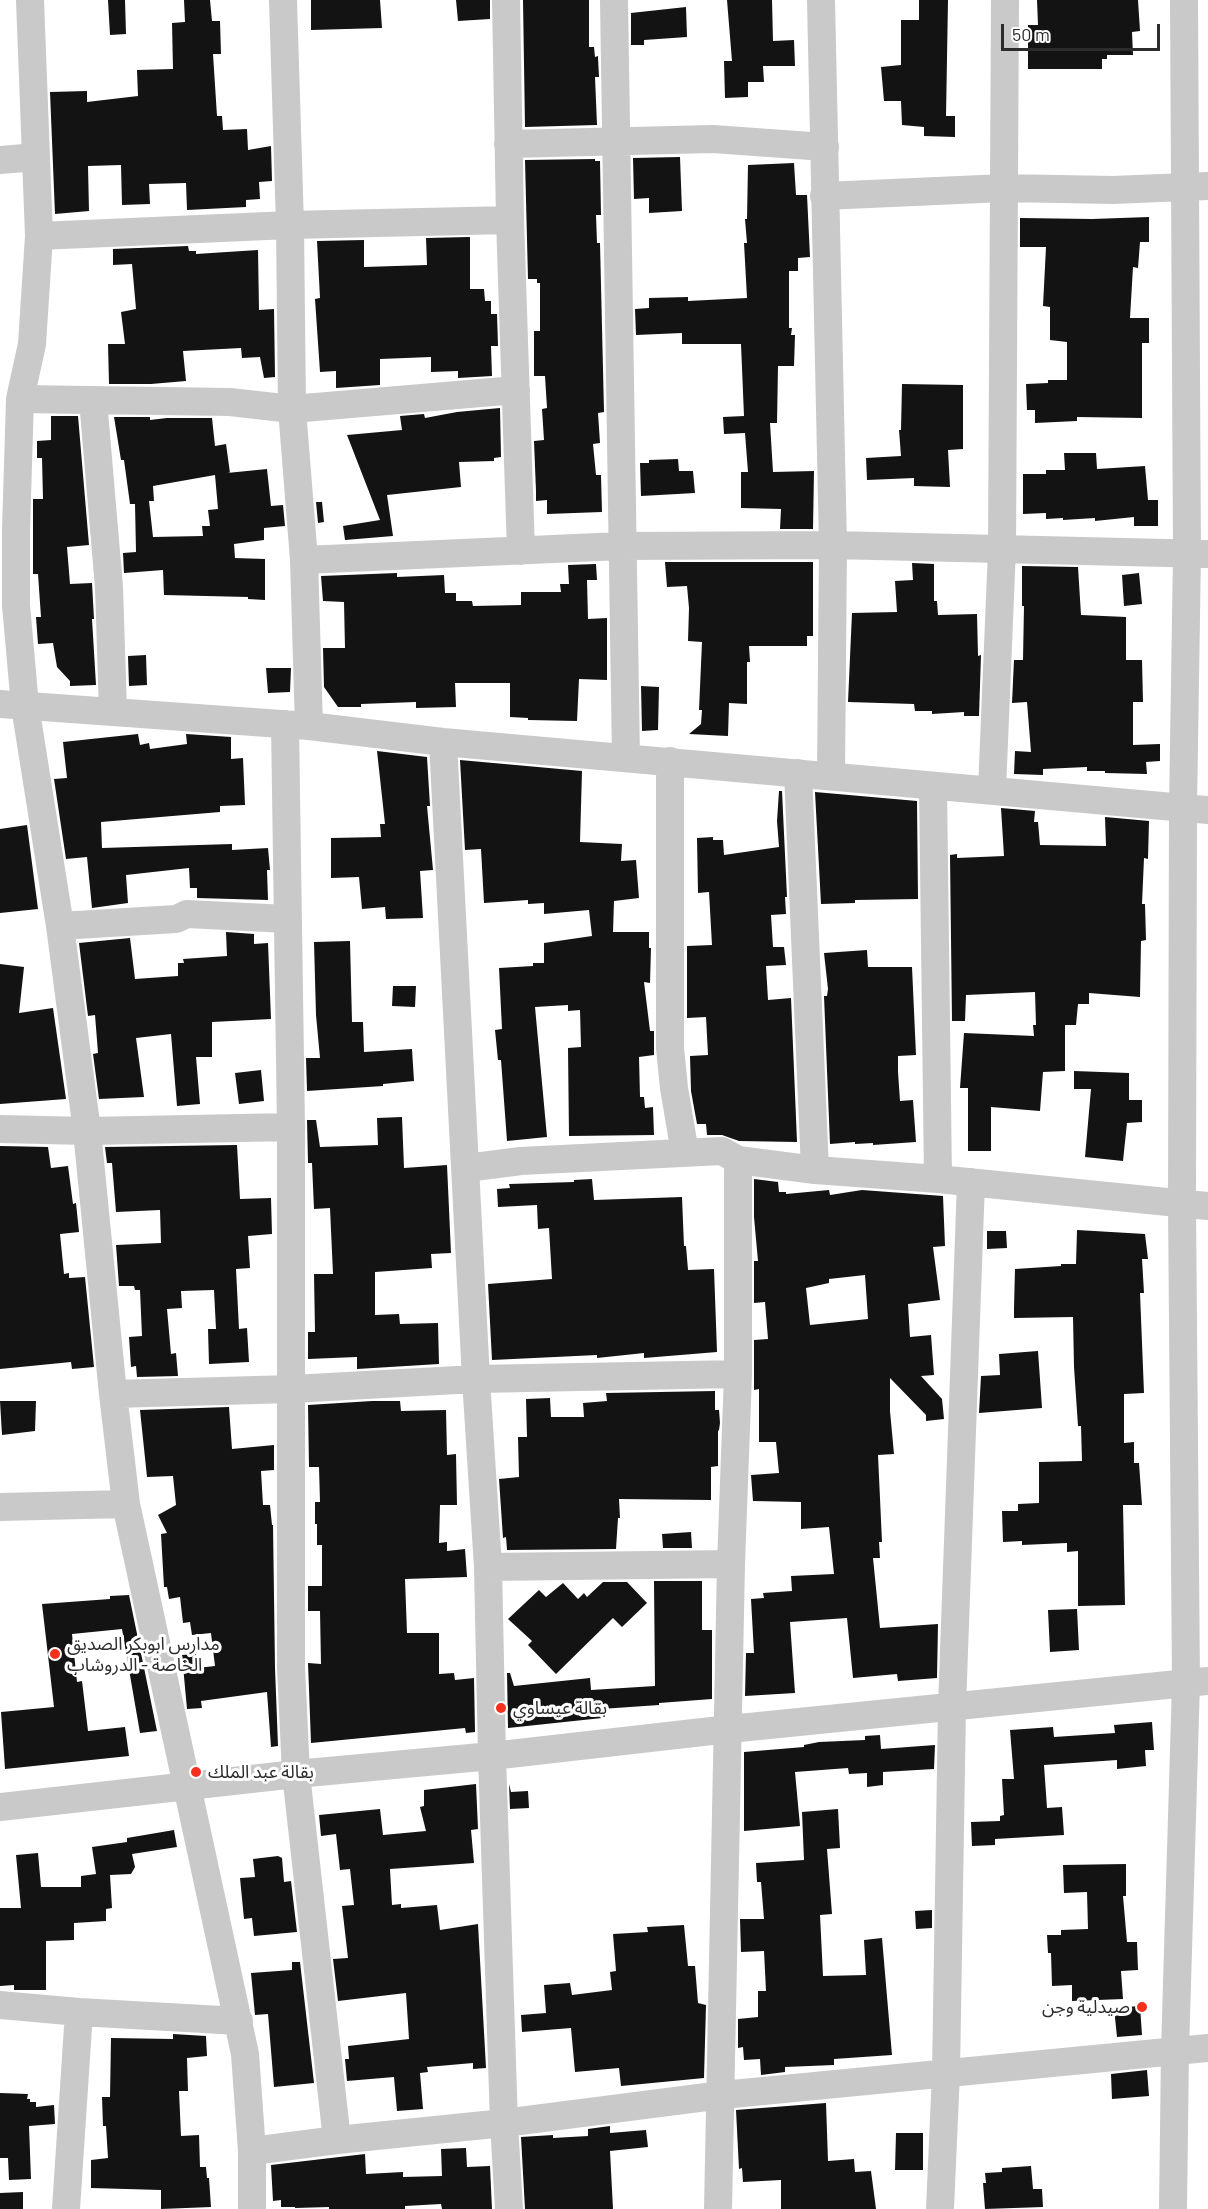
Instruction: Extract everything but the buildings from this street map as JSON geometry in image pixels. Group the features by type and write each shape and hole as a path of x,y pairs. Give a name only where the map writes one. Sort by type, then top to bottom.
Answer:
{"street":[{"path":"30,0 39,236 32,344 20,399 13,705 60,926 87,1131 126,1504 239,2021 249,2086 252,2209"},
{"path":"283,0 290,225 292,409 304,560 287,919 291,1127 290,1614 296,1774 337,2140"},
{"path":"506,0 520,551"},
{"path":"614,0 626,756"},
{"path":"820,0 832,545 831,776"},
{"path":"992,790 1002,549 1005,0"},
{"path":"1173,2209 1175,2051 1197,1682 1195,809 1197,186 1184,0"},
{"path":"508,144 714,139 825,147"},
{"path":"0,160 36,157"},
{"path":"824,196 1004,188 1113,190 1197,186"},
{"path":"39,236 290,225 510,220"},
{"path":"20,399 230,402 292,409 516,390"},
{"path":"93,400 110,587 113,711"},
{"path":"304,560 621,546 832,545 1197,554"},
{"path":"13,705 297,725 442,742 626,756 1195,809"},
{"path":"442,742 488,1567 504,2123 509,2209"},
{"path":"670,761 670,1048 685,1153"},
{"path":"798,773 815,1170"},
{"path":"933,786 938,1179"},
{"path":"60,926 176,919 187,915 287,919"},
{"path":"0,1129 87,1131 291,1127"},
{"path":"466,1168 521,1161 722,1151 738,1160 815,1170 971,1182 1195,1205"},
{"path":"718,2209 731,1564 738,1374 738,1160"},
{"path":"940,2209 946,2073 952,1707 971,1182"},
{"path":"113,1394 292,1389 476,1379 738,1374"},
{"path":"0,1507 126,1504"},
{"path":"488,1567 731,1564"},
{"path":"0,1807 296,1774 492,1756 729,1729 1197,1682"},
{"path":"0,2005 239,2021"},
{"path":"66,2209 79,2012"},
{"path":"252,2151 504,2123 722,2095 1208,2048"}],"place":[{"name":"مدارس ابوبكر الصديق الخاصة - الدروشاب","path":"55,1654"},
{"name":"بقالة عيساوي","path":"501,1708"},
{"name":"بقالة عبد الملك","path":"196,1772"},
{"name":"صيدلية وجن","path":"1142,2007"}]}
